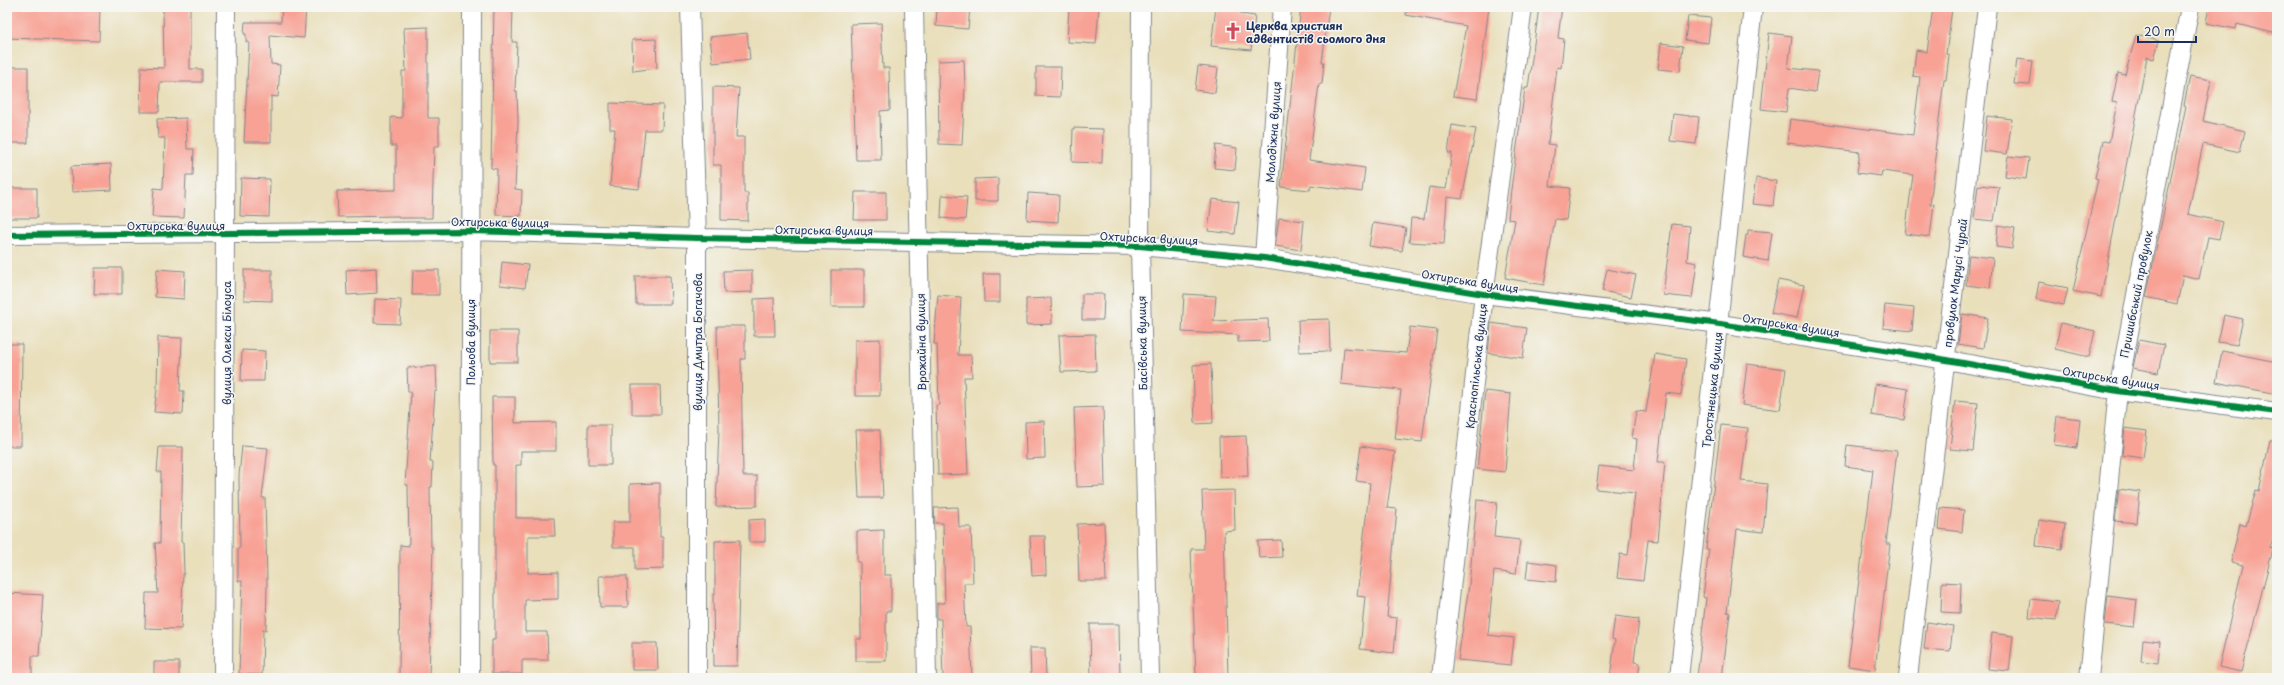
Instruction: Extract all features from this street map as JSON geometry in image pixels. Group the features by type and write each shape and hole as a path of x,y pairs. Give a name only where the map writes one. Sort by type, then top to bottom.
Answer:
{"street":[{"name":"вулиця Олекси Білоуса","path":"223,678 226,7"},
{"name":"Польова вулиця","path":"470,678 472,7"},
{"name":"вулиця Дмитра Богачова","path":"690,7 697,238 697,678"},
{"name":"Врожайна вулиця","path":"914,7 920,242 927,678"},
{"name":"Басівська вулиця","path":"1141,7 1140,246 1150,678"},
{"name":"Молодіжна вулиця","path":"1264,258 1282,7"},
{"name":"Краснопільська вулиця","path":"1441,678 1484,294 1523,7"},
{"name":"Тростянецька вулиця","path":"1680,678 1720,324 1753,7"},
{"name":"провулок Марусі Чурай","path":"1908,678 1947,360 1987,7"},
{"name":"Пришибський провулок","path":"2089,678 2118,391 2190,7"},
{"name":"Охтирська вулиця","path":"7,235 471,231 697,238 1140,246 1264,258 1484,294 1720,324 1947,360 2118,391 2277,412"}],"building":[{"path":"7,7 100,7 99,41 7,38"},
{"path":"163,7 190,7 190,69 202,69 202,82 160,82 159,112 140,112 141,67 164,68"},
{"path":"282,7 306,7 304,38 270,35 271,64 280,65 278,97 271,96 271,142 244,142 249,42 246,42 246,34 244,34 245,22 281,22"},
{"path":"494,7 513,7 512,42 517,42 515,91 517,91 518,121 515,189 522,190 521,216 496,215 497,169 491,168"},
{"path":"937,7 970,7 968,29 936,26"},
{"path":"1069,7 1099,8 1096,44 1067,42"},
{"name":"Церква християн адвентистів сьомого дня","path":"1216,7 1242,7 1241,14 1255,16 1251,50 1211,46"},
{"path":"1301,7 1329,7 1322,62 1324,62 1322,84 1319,84 1309,160 1365,168 1362,192 1311,185 1310,190 1281,187"},
{"path":"1407,7 1489,7 1477,99 1453,96 1466,26 1406,15"},
{"path":"1539,7 1562,7 1558,38 1564,39 1561,68 1557,67 1548,144 1555,145 1550,186 1570,188 1566,220 1555,219 1544,285 1505,278 1515,220 1508,219 1511,189 1525,88 1528,88"},
{"path":"1933,7 1952,9 1946,54 1949,55 1946,80 1944,80 1935,150 1937,150 1930,204 1934,204 1930,237 1905,234 1913,175 1882,171 1881,176 1857,173 1860,152 1787,143 1790,119 1913,135 1920,77 1913,76 1916,50 1927,52"},
{"path":"2209,7 2259,7 2277,11 2277,34 2237,24 2236,29 2206,23"},
{"path":"1688,16 1711,18 1708,43 1685,40"},
{"path":"881,23 883,68 889,68 890,110 880,111 881,160 856,160 851,24"},
{"path":"428,27 428,118 439,118 439,146 434,146 432,218 399,218 399,216 338,217 337,191 396,190 396,146 391,146 391,117 402,118 402,71 406,71 404,28"},
{"path":"747,33 750,59 713,63 710,37"},
{"path":"1769,33 1792,36 1788,68 1818,71 1815,92 1789,88 1786,112 1761,109"},
{"path":"2136,35 2159,41 2154,59 2147,57 2101,297 2073,291 2098,179 2095,178 2103,141 2109,142 2117,103 2112,102 2118,73 2125,75"},
{"path":"656,39 657,68 633,71 632,40"},
{"path":"1661,43 1683,46 1680,71 1658,69"},
{"path":"2017,59 2033,61 2030,85 2014,84"},
{"path":"964,60 965,86 962,145 939,144 938,61"},
{"path":"1198,66 1218,68 1215,93 1195,90"},
{"path":"7,67 28,67 28,143 7,143"},
{"path":"1036,67 1061,67 1060,97 1036,96"},
{"path":"2190,76 2211,80 2203,121 2245,131 2240,152 2203,144 2188,214 2223,222 2219,239 2208,237 2199,279 2183,275 2177,304 2146,297 2186,106 2184,105"},
{"path":"713,87 739,88 736,137 744,137 744,193 748,193 748,221 721,220 721,165 713,165"},
{"path":"610,103 663,105 662,130 645,130 639,189 610,186 615,129 610,129"},
{"path":"1673,114 1699,117 1696,144 1670,141"},
{"path":"1987,116 2012,119 2007,154 1983,151"},
{"path":"186,118 187,149 194,149 193,175 186,175 184,218 152,217 154,188 163,189 165,138 158,138 157,119"},
{"path":"1452,125 1476,129 1462,199 1447,197 1444,244 1409,242 1411,218 1424,219 1429,187 1446,189 1452,153 1448,153"},
{"path":"1073,128 1103,129 1102,163 1072,162"},
{"path":"1216,145 1237,148 1235,170 1214,168"},
{"path":"2008,156 2029,158 2026,179 2005,176"},
{"path":"111,164 112,190 72,192 71,166"},
{"path":"241,178 270,179 269,217 240,216"},
{"path":"998,178 998,201 975,201 975,179"},
{"path":"1756,178 1776,181 1773,206 1752,204"},
{"path":"1978,185 1999,187 1994,221 1974,219"},
{"path":"7,188 37,188 37,218 7,218"},
{"path":"855,192 886,192 886,220 854,220"},
{"path":"1028,193 1059,195 1058,222 1027,220"},
{"path":"942,195 967,197 965,220 941,218"},
{"path":"1212,199 1239,202 1235,234 1208,231"},
{"path":"1279,218 1304,221 1301,250 1275,246"},
{"path":"1373,223 1406,228 1402,251 1369,246"},
{"path":"1672,224 1690,226 1687,261 1697,263 1692,298 1663,295"},
{"path":"1998,225 2015,228 2012,249 1996,247"},
{"path":"1748,230 1772,232 1768,261 1743,257"},
{"path":"1969,255 1993,258 1990,288 1966,285"},
{"path":"502,262 528,265 525,288 500,285"},
{"path":"95,268 122,268 122,294 94,294"},
{"path":"376,268 377,293 347,295 346,270"},
{"path":"157,269 185,271 184,299 155,297"},
{"path":"1607,269 1636,275 1631,297 1602,291"},
{"path":"244,270 272,270 272,301 244,300"},
{"path":"413,270 439,270 439,295 412,295"},
{"path":"752,270 752,292 724,293 723,271"},
{"path":"831,270 864,270 864,307 831,307"},
{"path":"983,274 1000,274 1000,302 984,302"},
{"path":"635,276 670,276 671,304 636,304"},
{"path":"1778,280 1804,285 1797,318 1771,313"},
{"path":"2039,282 2068,288 2064,305 2036,299"},
{"path":"1082,294 1104,294 1103,320 1082,320"},
{"path":"1184,294 1216,296 1214,321 1268,319 1269,341 1238,342 1238,335 1182,332"},
{"path":"938,295 961,297 958,355 971,355 972,377 964,377 968,474 938,475 936,405 939,405 937,344 934,344"},
{"path":"774,298 775,336 754,336 754,299"},
{"path":"1051,298 1052,324 1026,325 1026,299"},
{"path":"375,299 401,300 400,324 374,323"},
{"path":"1885,305 1914,308 1912,331 1883,328"},
{"path":"1962,314 1988,318 1983,348 1958,344"},
{"path":"2224,315 2243,319 2237,345 2218,342"},
{"path":"1329,319 1330,351 1299,352 1298,320"},
{"path":"1491,323 1527,328 1523,358 1488,353"},
{"path":"2061,323 2095,331 2089,357 2055,349"},
{"path":"717,326 745,326 745,359 741,359 743,476 757,476 757,506 716,507 719,430"},
{"path":"1410,327 1437,330 1422,442 1395,439 1401,390 1341,384 1344,348 1406,353"},
{"path":"490,331 518,331 518,362 490,362"},
{"path":"1095,334 1096,371 1061,372 1059,335"},
{"path":"158,337 182,338 180,391 184,391 183,414 154,412 157,389"},
{"path":"880,339 880,396 855,396 855,340"},
{"path":"2139,340 2164,345 2158,373 2133,368"},
{"path":"7,344 22,344 21,446 7,446"},
{"path":"242,350 265,351 264,381 241,381"},
{"path":"2222,351 2277,362 2277,394 2216,382"},
{"path":"1655,354 1686,359 1681,395 1666,393 1658,462 1665,462 1658,541 1648,540 1643,581 1617,578 1620,554 1628,555 1635,493 1596,489 1599,466 1634,470 1637,439 1632,438 1636,411 1646,412"},
{"path":"1211,364 1213,423 1195,424 1193,365"},
{"path":"1747,364 1786,369 1780,410 1742,405"},
{"path":"436,366 437,391 435,391 430,462 433,462 432,487 430,487 431,547 433,547 429,678 399,678 400,545 409,546 408,485 405,485 411,392 408,392 407,368"},
{"path":"1875,384 1908,389 1904,420 1871,415"},
{"path":"632,385 660,385 661,414 632,414"},
{"path":"1485,391 1511,394 1505,472 1477,469"},
{"path":"492,397 515,397 515,423 556,422 556,451 521,451 521,465 516,465 516,518 554,518 555,536 528,536 528,573 558,572 558,599 525,600 525,632 547,632 548,660 522,660 522,674 492,674 492,640 495,640 495,465 493,465"},
{"path":"1955,401 1978,403 1973,451 1950,449"},
{"path":"1103,407 1105,486 1077,487 1074,408"},
{"path":"2057,416 2080,419 2077,448 2054,445"},
{"path":"1044,421 1045,458 1026,459 1025,422"},
{"path":"588,425 611,425 611,465 588,465"},
{"path":"1721,425 1748,428 1741,481 1767,484 1765,511 1763,532 1737,529 1727,612 1730,613 1722,678 1697,678 1706,598 1703,597 1709,549 1706,549"},
{"path":"2125,428 2147,431 2143,458 2122,455"},
{"path":"856,430 880,430 883,498 859,498"},
{"path":"1246,436 1248,476 1220,477 1219,437"},
{"path":"2270,440 2277,440 2277,524 2270,548 2273,549 2241,672 2219,667 2243,565 2231,562 2240,524 2246,526 2256,490 2259,491"},
{"path":"1847,445 1897,451 1886,544 1890,544 1875,670 1848,666 1873,470 1845,466"},
{"path":"242,446 268,448 262,498 265,498 267,581 266,630 263,630 262,675 239,674 242,581 238,581 238,548 240,548 239,476"},
{"path":"1361,446 1395,452 1387,508 1397,509 1387,617 1397,618 1394,653 1360,649 1365,597 1357,596 1370,483 1356,481"},
{"path":"159,447 183,447 181,542 183,542 184,574 181,629 145,628 146,593 158,593 155,543 160,543 161,472 157,472"},
{"path":"660,483 660,537 663,537 663,569 635,570 635,547 613,547 613,522 630,522 630,484"},
{"path":"2119,489 2140,492 2137,523 2115,521"},
{"path":"1234,490 1235,530 1224,531 1228,678 1196,678 1191,549 1204,549 1202,491"},
{"path":"1477,500 1497,502 1494,537 1520,540 1516,574 1494,571 1488,635 1514,638 1511,665 1458,660 1469,585"},
{"path":"958,507 959,527 971,527 973,583 964,583 966,627 970,627 972,678 943,678 941,619 937,619 937,603 945,603 943,523 935,523 934,508"},
{"path":"1941,508 1964,510 1962,532 1939,529"},
{"path":"765,519 765,542 749,542 749,520"},
{"path":"2039,520 2065,524 2062,549 2036,546"},
{"path":"1104,523 1106,581 1079,581 1077,524"},
{"path":"884,530 884,575 891,575 891,611 886,611 886,661 856,661 856,639 861,639 860,562 857,562 857,531"},
{"path":"1030,536 1045,536 1046,575 1032,576"},
{"path":"740,540 737,666 714,666 713,595 715,595 715,541"},
{"path":"1281,540 1282,557 1259,558 1258,541"},
{"path":"1528,561 1557,565 1556,582 1526,579"},
{"path":"599,576 627,576 628,607 600,607"},
{"path":"1942,582 1961,583 1960,613 1941,612"},
{"path":"7,593 43,595 39,656 32,656 32,678 7,678"},
{"path":"2108,596 2137,600 2134,627 2105,624"},
{"path":"2031,599 2058,602 2056,620 2029,617"},
{"path":"1615,616 1639,619 1634,662 1640,663 1638,678 1610,678 1615,640 1612,639"},
{"path":"1927,622 1953,626 1950,651 1924,649"},
{"path":"1090,624 1119,624 1120,678 1091,678"},
{"path":"1992,633 2013,636 2009,671 1988,669"},
{"path":"2143,640 2160,642 2158,663 2141,661"},
{"path":"632,643 657,643 658,670 632,670"},
{"path":"1030,648 1045,648 1046,678 1031,678"},
{"path":"154,662 179,662 179,678 154,678"}],"cycle path":[{"path":"7,235 471,231 697,238 1140,246 1264,258 1484,294 1720,324 1947,360 2118,391 2277,412"}],"place":[{"name":"Церква християн адвентистів сьомого дня","path":"1233,31"}]}
